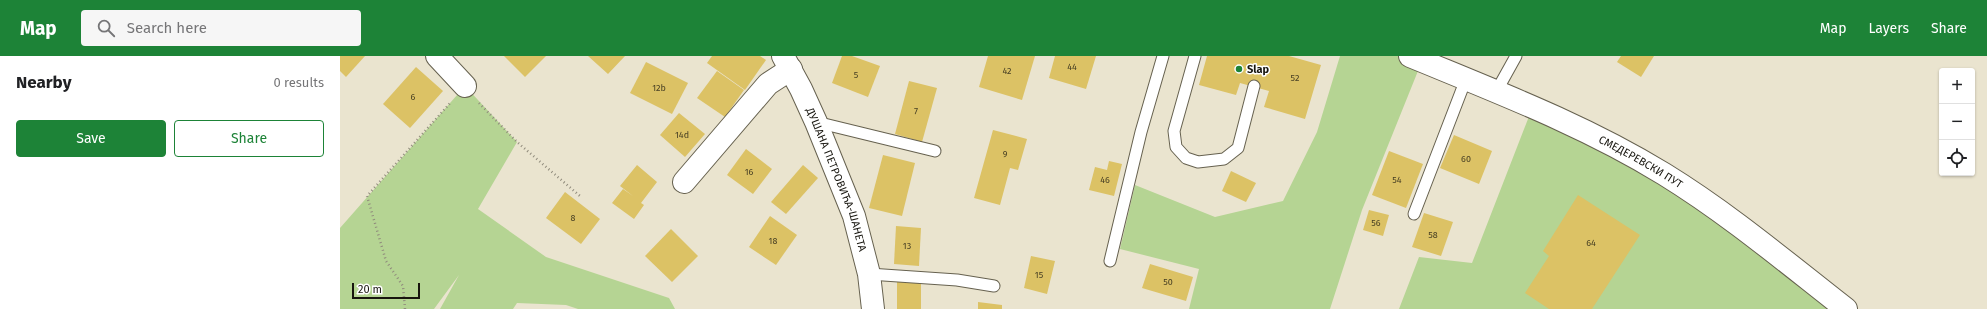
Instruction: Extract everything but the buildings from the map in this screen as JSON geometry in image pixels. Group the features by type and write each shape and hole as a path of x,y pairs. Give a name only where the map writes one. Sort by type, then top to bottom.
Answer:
{"main road":[{"path":"437,56 465,86"},
{"name":"СМЕДЕРЕВСКИ ПУТ","path":"1410,56 1533,106 1586,132 1664,174 1718,209 1846,309"},
{"path":"684,182 787,63"},
{"name":"ДУШАНА ПЕТРОВИЋА-ШАНЕТА","path":"787,63 816,122 854,216 869,274 873,309"}],"lane":[{"path":"1110,261 1141,132 1163,56"},
{"path":"1195,56 1174,131 1176,147 1186,158 1198,162 1224,159 1238,148 1254,86"},
{"path":"1496,92 1516,56"},
{"path":"1414,214 1466,79"},
{"path":"816,122 935,151"},
{"path":"869,274 957,280 994,286"}],"path":[{"path":"405,309 403,286 386,261 367,196 465,86 517,142 580,196"}],"green space":[{"path":"1340,56 1410,56 1422,61 1362,210 1330,309 1189,309 1199,269 1120,249 1135,185 1215,217 1283,201 1317,132"},
{"path":"465,86 517,142 478,209 546,257 669,298 675,309 578,309 566,305 517,303 513,309 440,309 459,275 434,309 340,309 340,228"},
{"path":"1533,106 1586,131 1846,309 1399,309 1419,257 1472,263"}],"place":[{"name":"Slap","path":"1239,69"}]}
